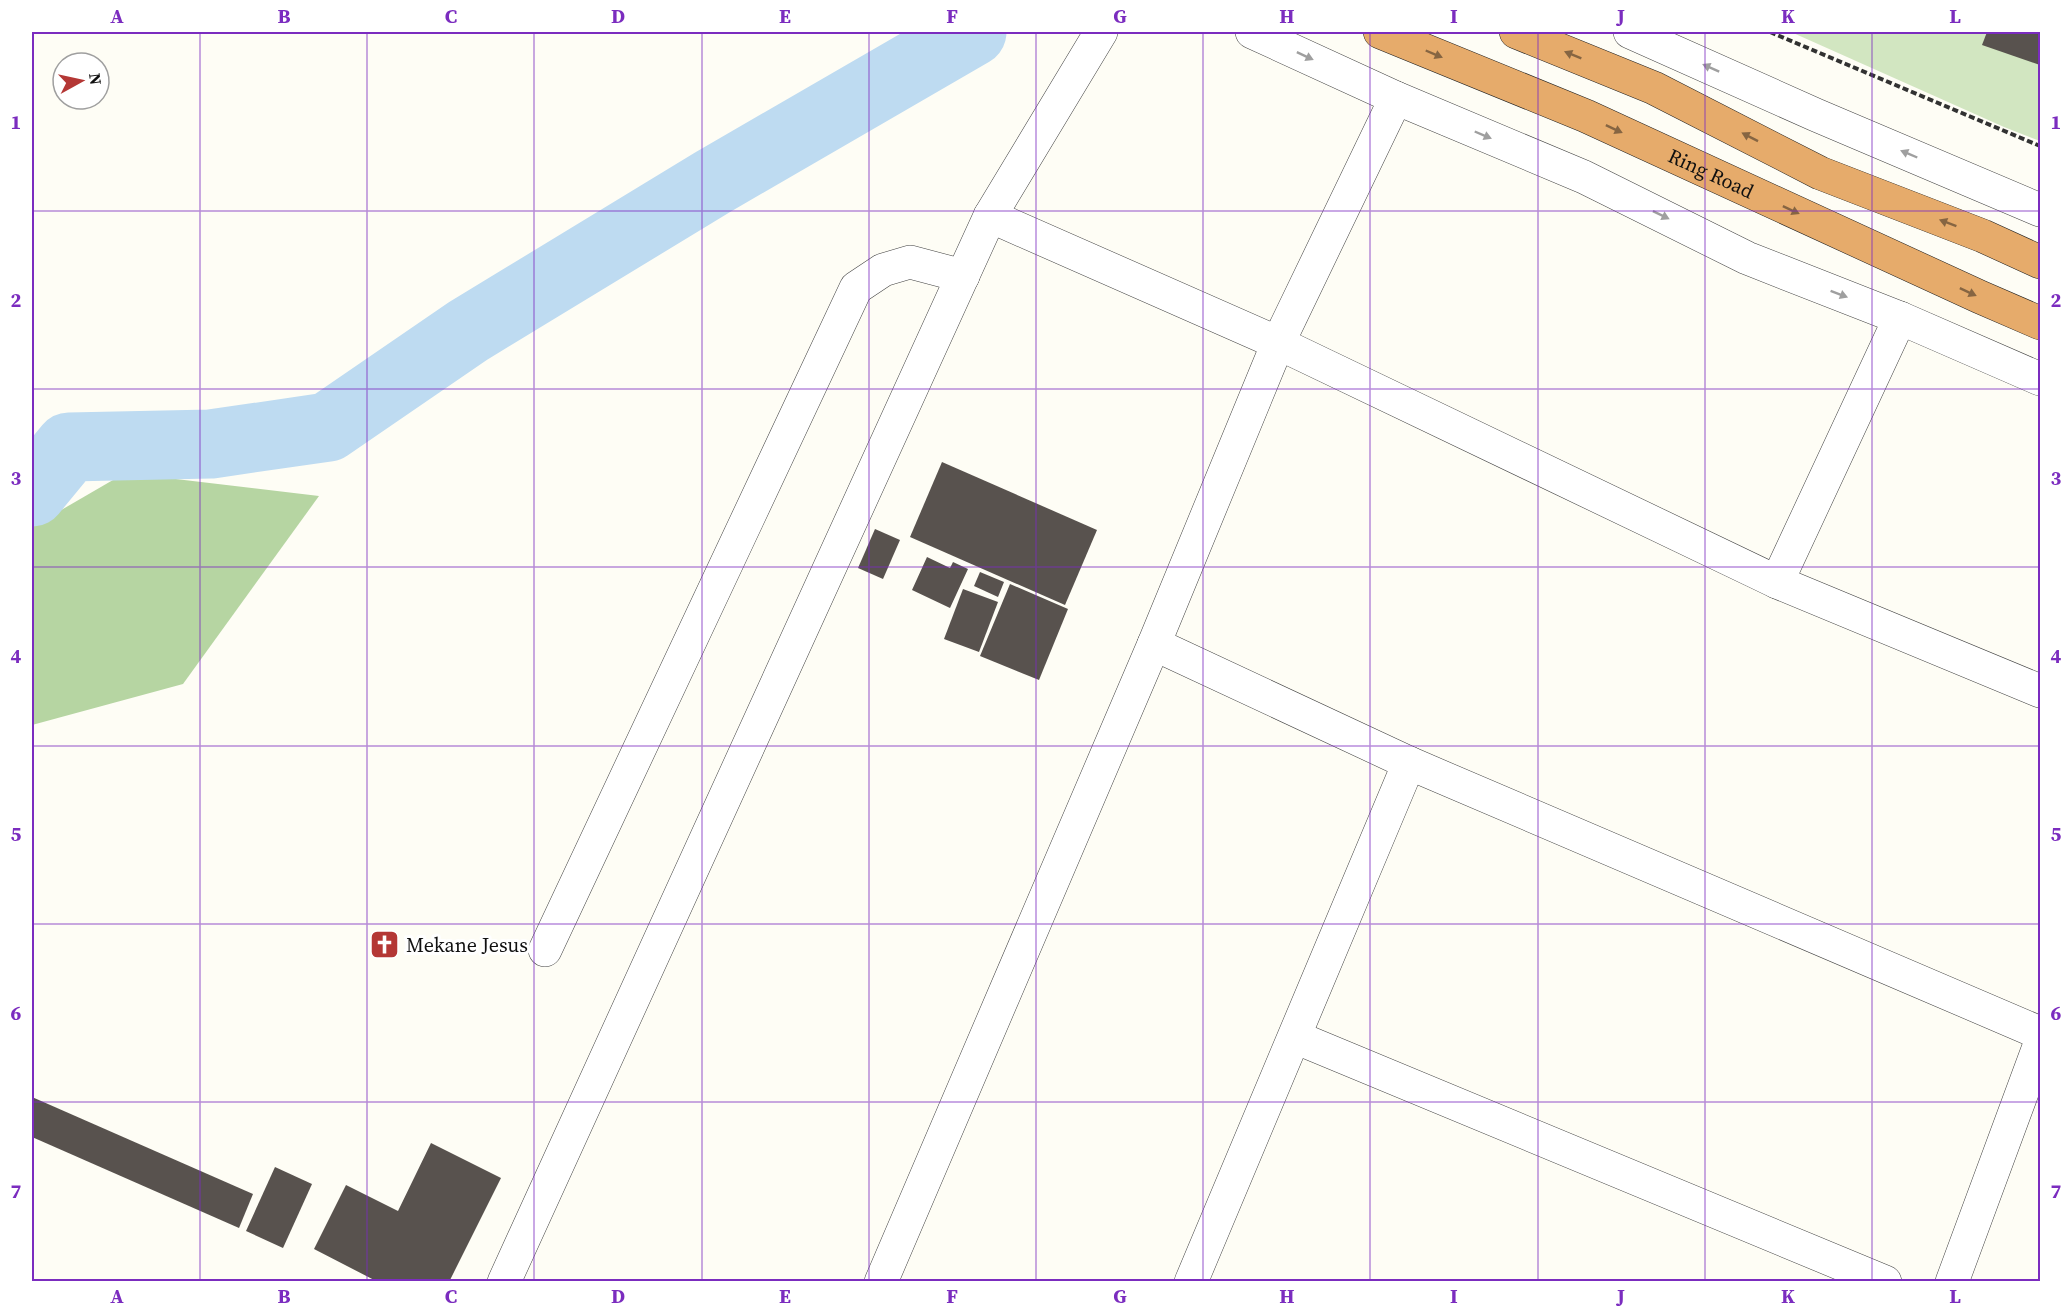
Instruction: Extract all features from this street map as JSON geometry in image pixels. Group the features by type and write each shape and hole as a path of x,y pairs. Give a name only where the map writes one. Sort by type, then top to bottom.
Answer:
{"highway":[{"name":"Ring Road","path":"1380,32 1586,116 2040,323"},
{"path":"1516,32 1654,88 1820,173 1983,236 2040,262"}],"street":[{"path":"504,1281 990,216 1101,32"},
{"path":"1252,32 1396,98 1584,177 1747,258 1900,318 2040,379"},
{"path":"1630,32 1816,115 2040,210"},
{"path":"881,1281 1154,644 1278,343 1396,98"},
{"path":"990,216 1278,343 1777,582 2040,691"},
{"path":"545,950 856,288 883,270 910,262 963,276"},
{"path":"1777,582 1900,318"},
{"path":"1154,644 1409,763 2040,1033"},
{"path":"1191,1281 1409,763"},
{"path":"1295,1037 1885,1281"},
{"path":"1952,1281 2040,1044"}],"path":[{"path":"1770,32 2040,146"}],"green space":[{"path":"1791,32 2040,32 2040,141 2004,127"},
{"path":"125,473 319,496 183,684 32,725 32,527"}],"building":[{"path":"1987,32 2040,32 2040,65 1982,45"},
{"path":"942,462 1097,530 1065,605 910,537"},
{"path":"875,529 900,540 883,579 858,568"},
{"path":"927,557 950,568 953,562 968,569 950,608 912,590"},
{"path":"980,572 1004,582 998,597 974,586"},
{"path":"1010,584 1068,609 1039,680 980,656"},
{"path":"963,589 998,602 979,652 944,639"},
{"path":"32,1097 253,1194 239,1228 32,1137"},
{"path":"431,1143 501,1178 449,1282 378,1282 314,1249 346,1185 398,1211"},
{"path":"275,1167 312,1184 283,1248 246,1231"}],"waterway":[{"path":"32,492 69,447 211,444 328,427 468,331 713,182 972,32"}],"place":[{"name":"Mekane Jesus","path":"385,945"}]}
